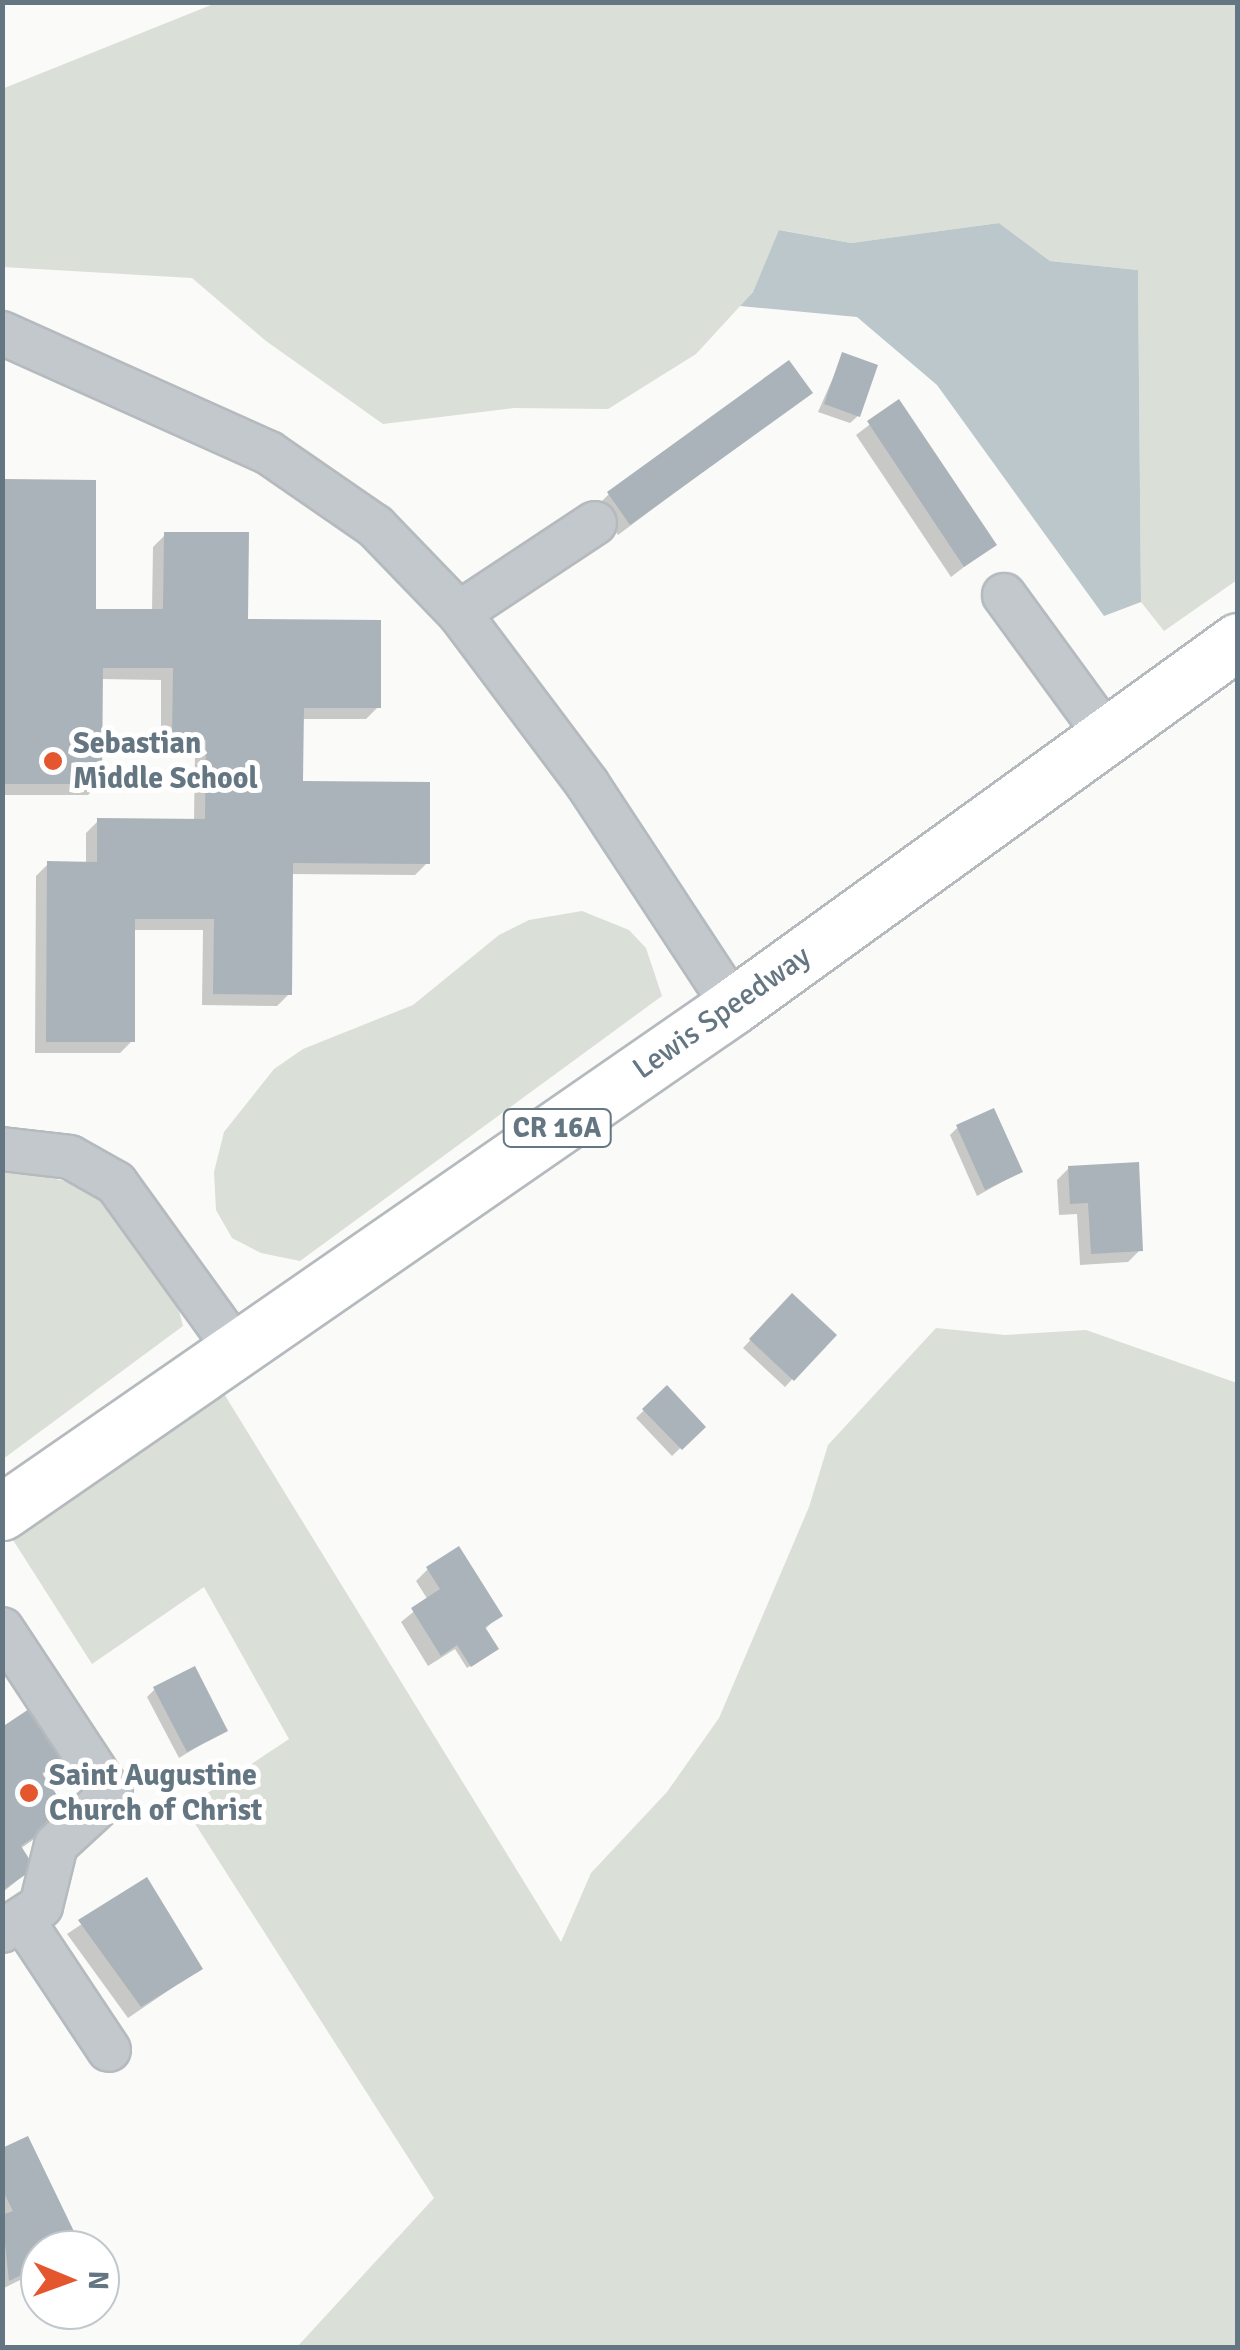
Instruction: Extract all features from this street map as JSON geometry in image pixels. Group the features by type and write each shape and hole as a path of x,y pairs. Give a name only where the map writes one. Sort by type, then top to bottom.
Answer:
{"main road":[{"name":"Lewis Speedway","path":"2,1512 733,1006 1238,641"}],"lane":[{"path":"2,333 270,453 375,526 459,613 588,785 733,1006"},
{"path":"459,613 595,522"},
{"path":"1004,594 1106,735"},
{"path":"2,1149 70,1156 116,1184 237,1351"},
{"path":"2,1629 111,1794 56,1845 46,1899 12,1925 109,2050"}],"shaded area":[{"path":"216,3 1237,3 1237,580 1164,631 1141,602 1138,270 1050,261 999,223 851,243 780,230 753,292 696,354 608,409 514,408 383,424 266,341 192,278 3,267 2,89"},
{"path":"999,223 1050,261 1138,270 1141,602 1104,616 937,385 857,317 740,306 753,292 779,230 851,243"},
{"path":"582,911 629,930 646,948 662,996 300,1261 261,1253 232,1238 216,1210 214,1172 224,1132 274,1069 303,1049 413,1005 499,935 529,920"},
{"path":"3,1168 98,1188 165,1257 183,1326 3,1459"},
{"path":"936,1328 1005,1335 1086,1330 1237,1383 1237,2347 297,2347 434,2198 185,1808 289,1739 204,1587 92,1664 6,1529 218,1384 561,1942 591,1873 667,1792 719,1718 809,1507 828,1445"}],"building":[{"path":"842,352 878,365 860,417 824,404"},
{"path":"789,360 813,393 630,525 607,492"},
{"path":"899,399 997,545 964,567 867,421"},
{"name":"Sebastian Middle School","path":"4,479 96,480 96,609 163,609 164,532 249,532 248,619 381,620 381,708 304,708 303,781 430,782 430,864 293,863 292,995 213,994 214,919 135,919 135,1042 46,1042 47,861 97,862 97,818 205,819 206,740 172,740 173,668 103,668 102,784 2,784"},
{"path":"994,1108 1023,1172 985,1190 956,1125"},
{"path":"1139,1162 1143,1251 1091,1254 1088,1203 1070,1204 1068,1166"},
{"path":"792,1293 837,1335 794,1381 749,1339"},
{"path":"667,1385 706,1427 682,1450 642,1409"},
{"path":"459,1546 503,1616 485,1627 499,1649 471,1667 457,1645 441,1656 411,1608 440,1589 426,1567"},
{"path":"195,1666 228,1731 187,1752 153,1687"},
{"name":"Saint Augustine Church of Christ","path":"29,1709 63,1758 42,1773 69,1813 21,1846 35,1868 2,1891 2,1727"},
{"path":"147,1877 203,1969 141,2007 78,1920"},
{"path":"28,2136 73,2230 20,2230 20,2276 9,2281 2,2215 13,2211 2,2189 2,2148"}],"place":[{"name":"Sebastian Middle School","path":"53,761"},
{"name":"Saint Augustine Church of Christ","path":"29,1793"}]}
